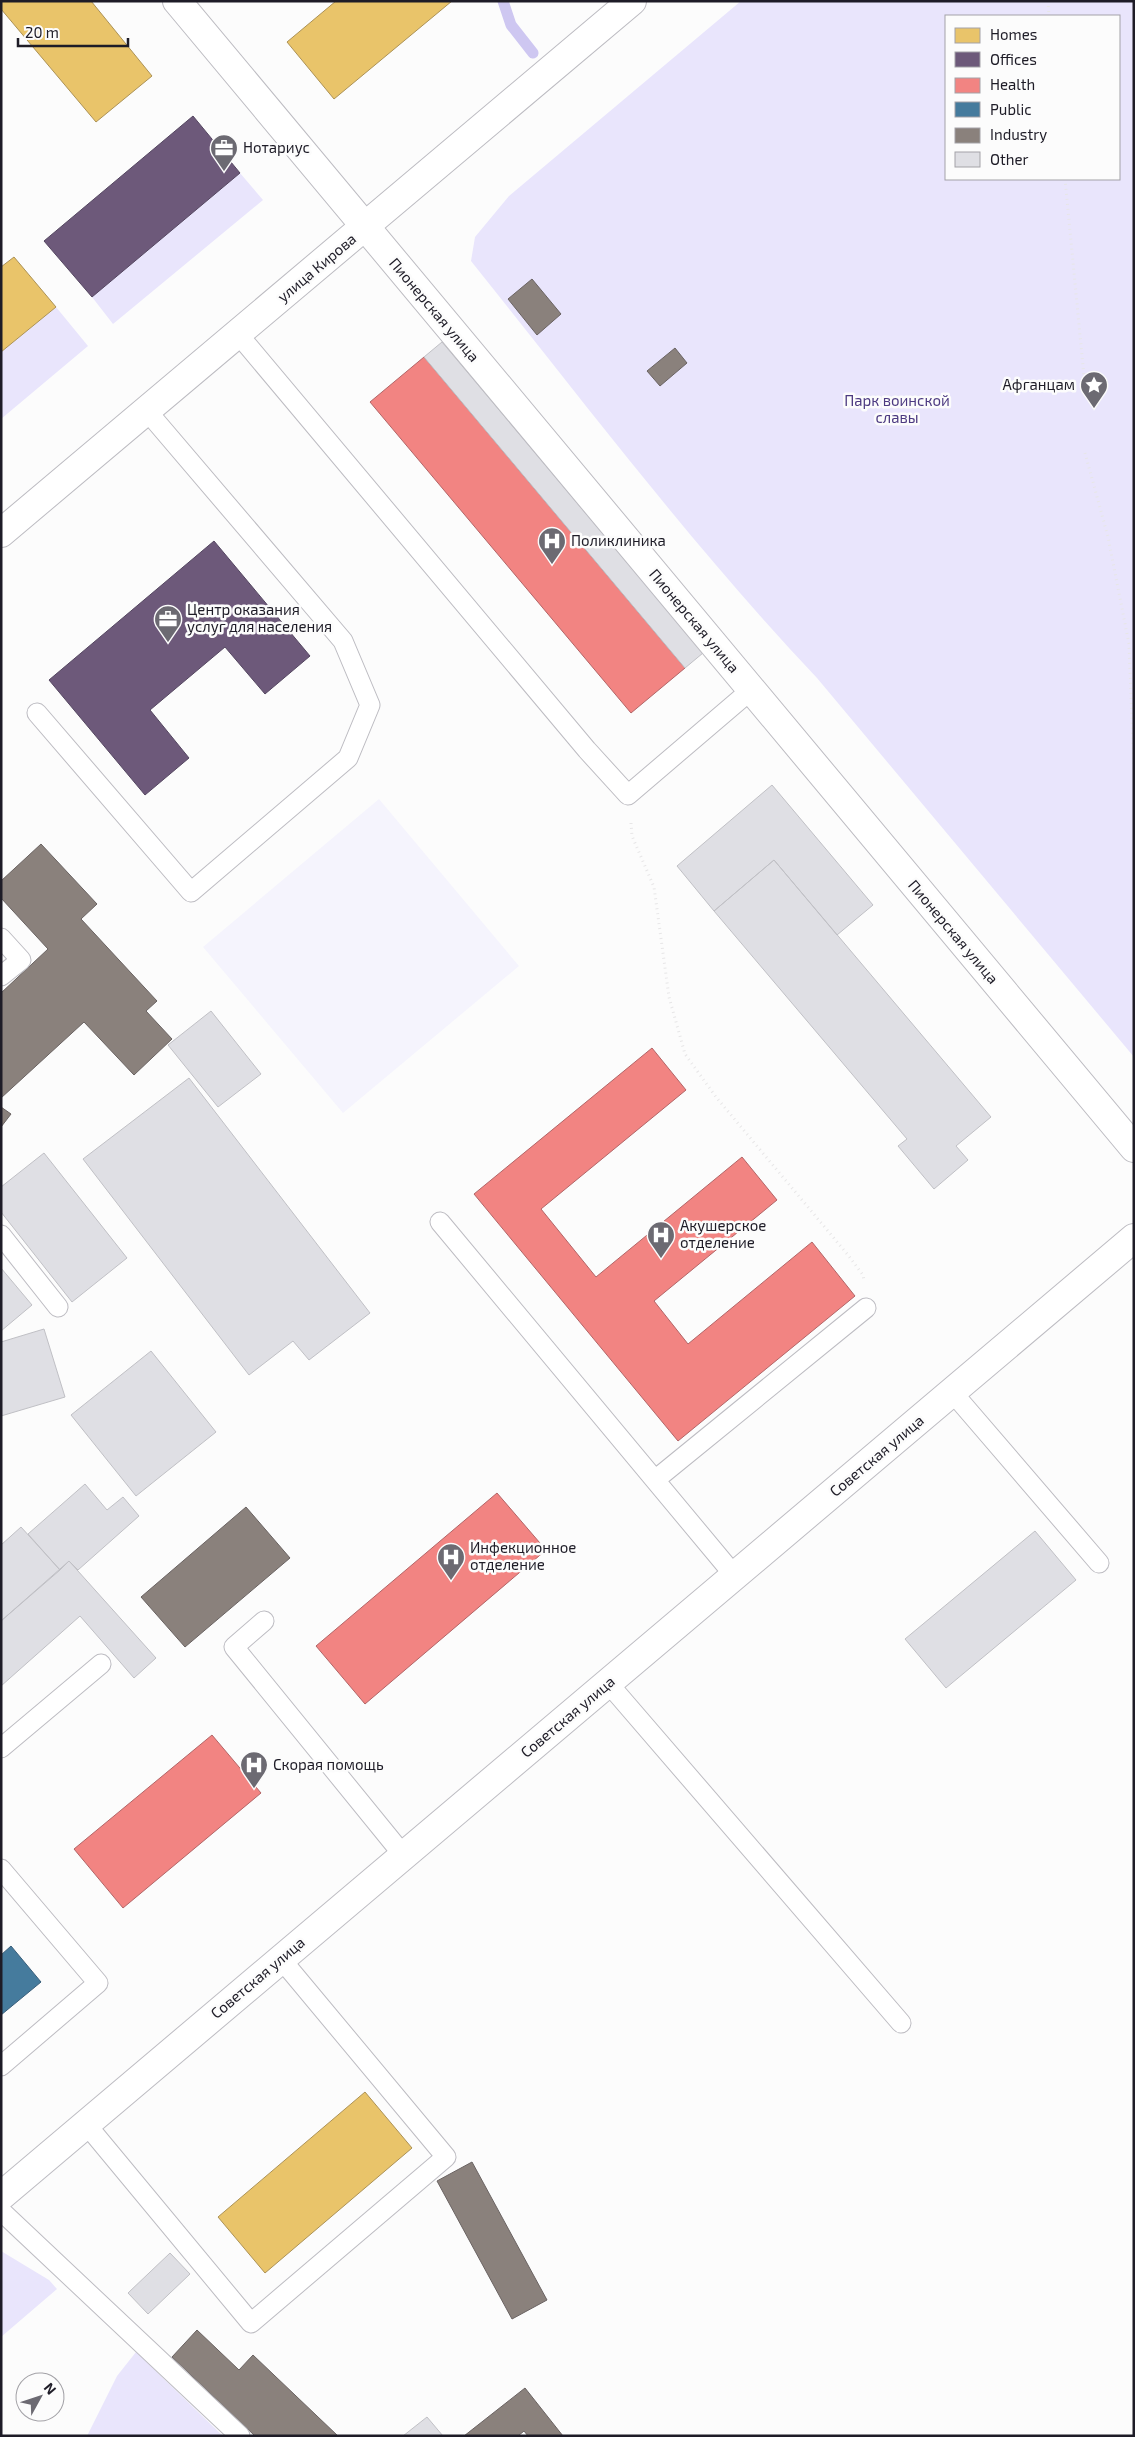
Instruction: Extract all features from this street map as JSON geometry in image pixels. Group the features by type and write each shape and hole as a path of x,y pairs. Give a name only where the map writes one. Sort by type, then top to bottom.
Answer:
{"street":[{"name":"Пионерская улица","path":"178,1 365,228 1134,1148"},
{"name":"улица Кирова","path":"1,534 365,228 395,199 632,1"},
{"name":"Советская улица","path":"1,2196 1134,1238"}],"lane":[{"path":"238,334 587,750 628,795 751,690"},
{"path":"37,713 191,892 348,758 370,705 343,640 146,411"},
{"path":"1,938 21,960 1,976"},
{"path":"440,1222 734,1575"},
{"path":"1,1235 58,1307"},
{"path":"655,1480 866,1308"},
{"path":"952,1393 1099,1563"},
{"path":"264,1621 234,1647 404,1856"},
{"path":"1,1748 101,1664"},
{"path":"608,1684 901,2023"},
{"path":"1,1868 98,1982 1,2066"},
{"path":"86,2124 251,2323 446,2157 281,1959"},
{"path":"1,2211 240,2436"}],"path":[{"path":"1048,1 1049,15"},
{"path":"1065,180 1085,387"},
{"path":"1085,454 1108,537 1129,644 1134,771"},
{"path":"628,795 632,836 654,887 670,997 686,1054 716,1097 863,1275 866,1308"}],"shaded area":[{"path":"379,799 519,966 343,1113 203,947"}],"green space":[{"name":"Парк воинской славы","path":"741,1 1134,1 1134,1057 817,678 683,526 597,420 471,261 475,237 509,196"},
{"path":"240,173 263,200 113,324 92,297"},
{"path":"56,307 88,346 1,419 1,352"},
{"path":"1,2251 49,2280 57,2289 1,2337"},
{"path":"136,2352 223,2436 87,2436 117,2376"}],"building: Homes":[{"path":"1,1 91,1 152,76 96,122 1,9"},
{"path":"336,1 452,1 334,99 287,42"},
{"path":"14,257 56,307 1,352 1,267"},
{"path":"365,2092 412,2148 265,2273 218,2217"}],"building: Offices":[{"path":"193,116 240,173 92,297 44,241"},
{"path":"214,541 310,656 265,694 225,647 150,710 189,758 145,795 49,680"}],"building: Health":[{"name":"Поликлиника","path":"424,357 685,668 631,713 370,402"},
{"name":"Акушерское отделение","path":"652,1048 686,1090 541,1209 596,1277 742,1157 777,1200 654,1301 688,1344 812,1242 855,1296 678,1441 474,1194"},
{"name":"Инфекционное отделение","path":"497,1493 546,1550 365,1704 316,1646"},
{"path":"212,1735 261,1793 123,1908 74,1849"}],"building: Public":[{"path":"11,1946 41,1982 1,2015 1,1955"}],"building: Industry":[{"path":"532,279 561,314 537,335 508,299"},
{"path":"675,348 687,363 660,386 647,371"},
{"path":"41,844 97,904 81,919 157,1001 146,1011 172,1039 134,1075 84,1022 1,1098 1,993 48,949 1,898 1,881"},
{"path":"1,1107 11,1114 1,1127"},
{"path":"246,1507 290,1558 185,1647 141,1597"},
{"path":"472,2162 547,2300 512,2319 437,2181"},
{"path":"197,2330 239,2370 253,2355 338,2436 255,2436 172,2357"},
{"path":"525,2388 563,2436 528,2436 524,2431 518,2436 464,2436"}],"building: Other":[{"path":"442,342 703,653 685,668 424,357"},
{"path":"772,785 873,905 837,935 774,860 714,911 677,866"},
{"path":"774,860 991,1117 956,1146 968,1160 934,1189 898,1146 907,1139 714,911"},
{"path":"211,1011 261,1074 218,1107 168,1045"},
{"path":"189,1078 370,1313 309,1360 293,1341 249,1375 83,1159"},
{"path":"44,1153 127,1258 72,1302 1,1212 1,1187"},
{"path":"1,1268 32,1305 1,1331"},
{"path":"44,1329 65,1397 1,1416 1,1342"},
{"path":"151,1351 216,1432 136,1496 71,1415"},
{"path":"85,1484 107,1510 123,1497 139,1516 78,1570 69,1561 60,1570 28,1534"},
{"path":"21,1527 60,1570 1,1621 1,1545"},
{"path":"1035,1531 1076,1580 946,1688 905,1639"},
{"path":"69,1561 156,1658 134,1678 80,1616 1,1686 1,1621"},
{"path":"170,2253 190,2274 148,2314 128,2293"},
{"path":"427,2417 443,2436 403,2436"}],"waterway":[{"path":"503,1 511,25 533,53"}],"place":[{"name":"Нотариус","path":"224,172"},
{"name":"Афганцам","path":"1094,409"},
{"name":"Поликлиника","path":"552,565"},
{"name":"Центр оказания услуг для населения","path":"168,643"},
{"name":"Акушерское отделение","path":"661,1259"},
{"name":"Инфекционное отделение","path":"451,1581"},
{"name":"Скорая помощь","path":"254,1789"}]}
